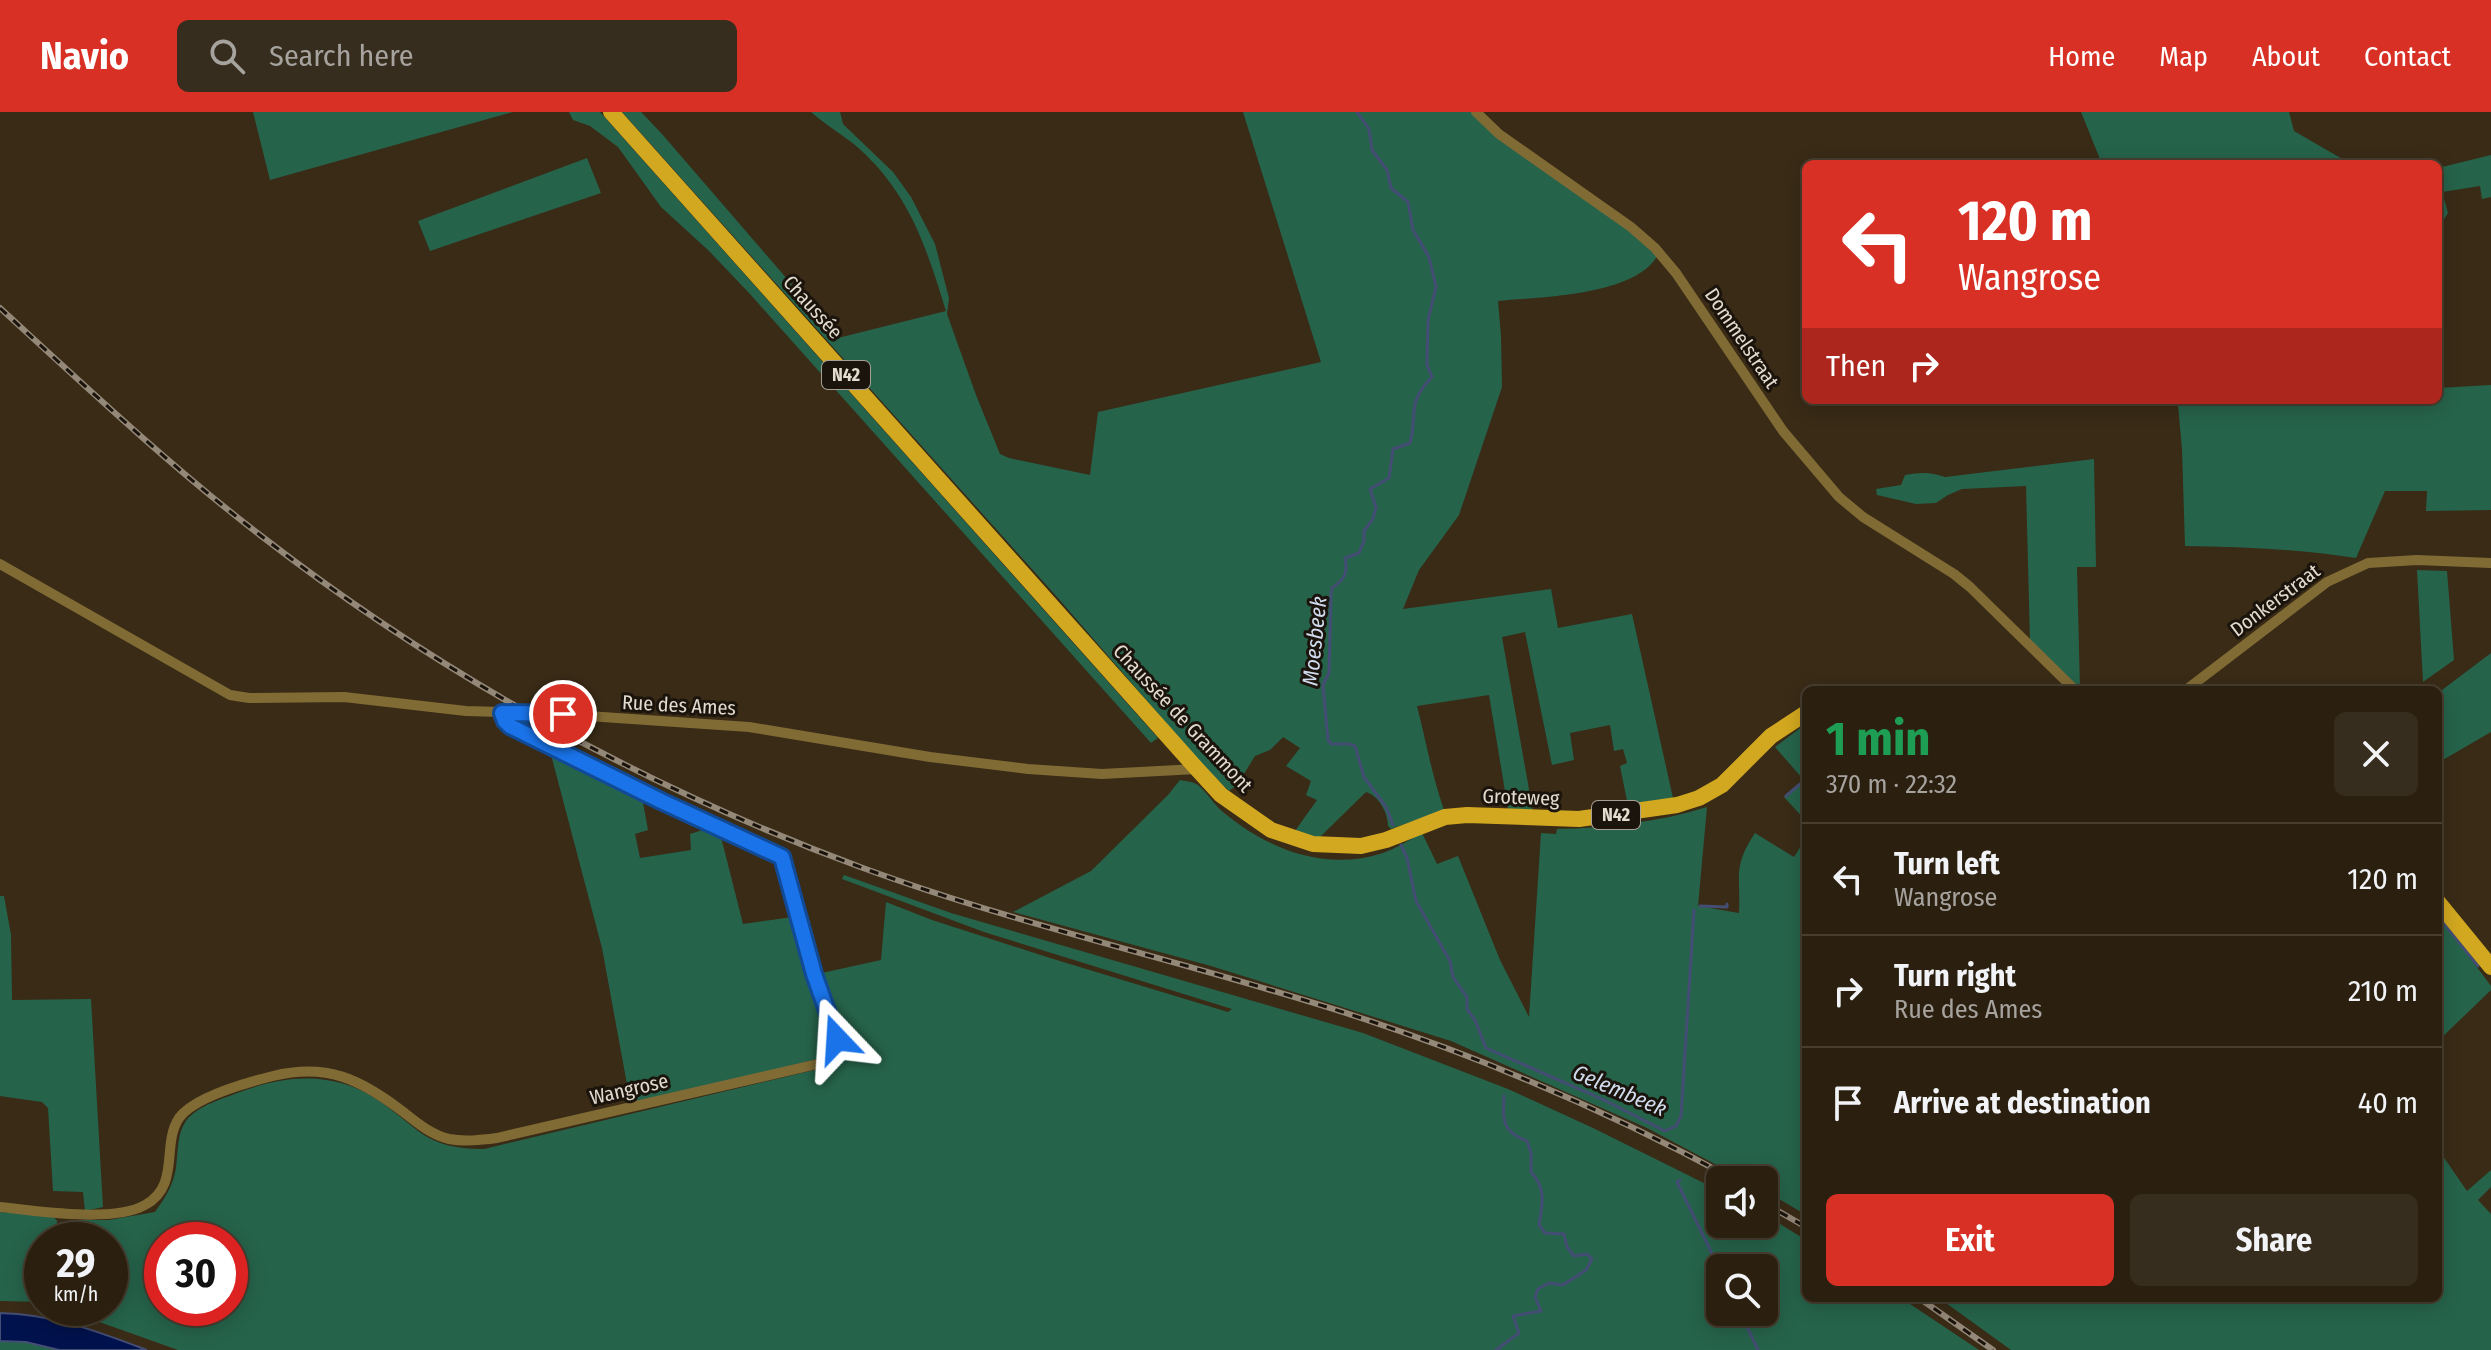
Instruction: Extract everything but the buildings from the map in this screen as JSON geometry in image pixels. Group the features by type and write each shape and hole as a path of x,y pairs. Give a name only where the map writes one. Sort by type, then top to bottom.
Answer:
{"main road":[{"name":"Chaussée","path":"611,112 1080,637"},
{"name":"Chaussée de Grammont","path":"1080,637 1221,795 1271,830 1325,846 1361,846 1397,836"},
{"name":"Groteweg","path":"1397,836 1445,817 1579,819 1688,801 1722,785 1771,736 1802,716"},
{"path":"2442,907 2491,967"}],"street":[{"name":"Dommelstraat","path":"1476,112 1499,134 1631,227 1655,248 1676,273 1783,431 1826,484 1863,517 1970,587 2071,686"},
{"name":"Donkerstraat","path":"2191,686 2327,582 2353,568 2384,561 2491,563"},
{"name":"Rue des Ames","path":"0,564 230,695 249,698 344,697 466,711 544,713 749,727 944,759 1028,769 1102,774 1197,769"},
{"name":"Wangrose","path":"0,1207 65,1214 109,1213 144,1206 161,1191 170,1166 175,1129 185,1112 239,1086 294,1072 313,1071 347,1077 378,1093 426,1130 446,1139 471,1141 645,1105 822,1063 830,1057 836,1049 837,1039 814,974 782,857 510,726 502,713"}],"green space":[{"path":"253,112 513,112 270,180"},
{"path":"569,112 600,112 1158,738 1151,743 750,294 661,207 618,147 590,126 573,120"},
{"path":"622,112 641,112 838,338 946,311 916,227 895,189 859,148 811,112 840,112 843,124 893,172 911,197 935,244 949,298 947,314 1000,454 1090,475 1098,412 1321,362 1243,112 1473,112 1617,219 1658,255 1646,269 1608,287 1498,301 1502,387 1459,515 1419,570 1403,609 1551,589 1558,628 1632,614 1673,798 1628,806 1620,766 1627,763 1623,749 1614,751 1610,725 1570,733 1574,760 1552,765 1525,632 1502,637 1533,812 1508,809 1489,695 1417,706 1444,810 1391,829 1382,806 1366,792 1319,838 1295,831 1317,800 1306,795 1311,781 1286,766 1300,748 1283,737 1270,750 1255,756 1237,785 1229,791 1205,768 1058,598"},
{"path":"2081,112 2289,112 2294,131 2344,160 2100,160"},
{"path":"2491,155 2491,197 2482,199 2480,186 2442,192 2442,167"},
{"path":"587,158 601,193 430,251 418,221"},
{"path":"2442,192 2448,213 2442,222"},
{"path":"2491,385 2491,510 2426,511 2427,491 2385,491 2356,558 2313,552 2185,546 2178,405 2442,404 2442,388"},
{"path":"2094,459 2096,567 2077,567 2080,686 2076,686 2030,642 2026,486 1962,489 1936,503 1916,504 1877,495 1876,489 1901,485 1905,475 1930,473 1945,477"},
{"path":"2417,570 2447,571 2454,660 2423,682"},
{"path":"2491,653 2491,732 2442,760 2442,690"},
{"path":"1802,727 1802,778 1775,747"},
{"path":"550,751 642,797 648,830 635,834 640,858 691,850 690,834 709,828 720,833 743,924 793,917 834,1040 826,1054 817,1059 631,1106 602,948"},
{"path":"1180,780 1198,785 1223,812 1259,837 1298,854 1340,860 1362,858 1388,851 1422,833 1437,864 1458,856 1500,960 1529,1017 1541,833 1556,834 1557,829 1633,823 1707,807 1698,906 1739,913 1740,864 1755,833 1794,857 1802,844 1802,1213 1778,1198 1778,1166 1719,1166 1647,1128 1451,1041 1211,966 1013,912 1091,871"},
{"path":"1802,784 1802,817 1784,797"},
{"path":"844,875 951,913 1363,1033 1508,1089 1706,1184 1706,1238 1778,1238 1778,1223 1802,1238 1802,1302 1907,1302 1979,1350 178,1350 111,1326 128,1326 128,1222 70,1222 109,1220 155,1212 173,1180 179,1137 191,1115 219,1100 275,1082 309,1079 343,1084 376,1099 435,1141 484,1149 823,1068 838,1058 842,1046 817,974 881,960 886,902 1050,958 1228,1012 1232,1009 984,932 842,879"},
{"path":"0,896 4,896 11,935 12,1000 91,999 103,1207 85,1211 83,1192 53,1191 48,1108 42,1102 0,1096"},
{"path":"2442,920 2491,986 2491,990 2442,1037"},
{"path":"2442,1155 2467,1191 2491,1170 2491,1187 2478,1200 2491,1214 2491,1350 2011,1350 1945,1302 2442,1302"},
{"path":"0,1212 54,1217 57,1222 24,1222 24,1302 0,1301"},
{"path":"0,1341 26,1342 59,1350 0,1350"}],"shaded area":[{"path":"0,1313 20,1314 24,1315 24,1326 77,1326 147,1350 59,1350 26,1342 0,1341"}],"waterway":[{"name":"Moesbeek","path":"1357,112 1369,129 1372,150 1387,170 1391,188 1408,202 1413,230 1429,257 1436,287 1428,320 1427,365 1432,377 1416,402 1410,443 1393,449 1389,478 1370,489 1376,507 1373,519 1364,531 1359,553 1345,558 1344,575 1332,588 1329,673 1323,685 1328,740 1331,744 1355,746 1364,777 1386,807 1393,825"},
{"name":"Gelembeek","path":"1786,796 1800,784"},
{"name":"Gelembeek","path":"1401,845 1407,858 1416,901 1450,961 1453,977 1467,997 1467,1009 1486,1048 1604,1100 1665,1131 1676,1126 1681,1116 1694,910"},
{"name":"Gelembeek","path":"1700,906 1727,907 1727,904"},
{"name":"Gelembeek","path":"2442,921 2478,966"},
{"name":"Moesbeek","path":"1496,1350 1519,1333 1513,1316 1541,1311 1535,1297 1538,1289 1549,1283 1563,1285 1586,1270 1592,1259 1587,1254 1574,1256 1567,1247 1564,1234 1545,1233 1539,1225 1541,1191 1531,1172 1531,1153 1527,1141 1513,1134 1506,1124 1504,1096"},
{"path":"1680,1180 1677,1182 1712,1254"},
{"path":"1747,1326 1758,1350"}],"railway":[{"path":"0,308 193,481 329,587 474,681 626,765 783,837 863,868 985,909 1294,997 1453,1050 1596,1110 1708,1166"},
{"path":"1778,1211 1802,1225"},
{"path":"1925,1302 1993,1350"}],"route":[{"path":"563,714 502,713 510,726 782,857 814,974 837,1039"}]}
